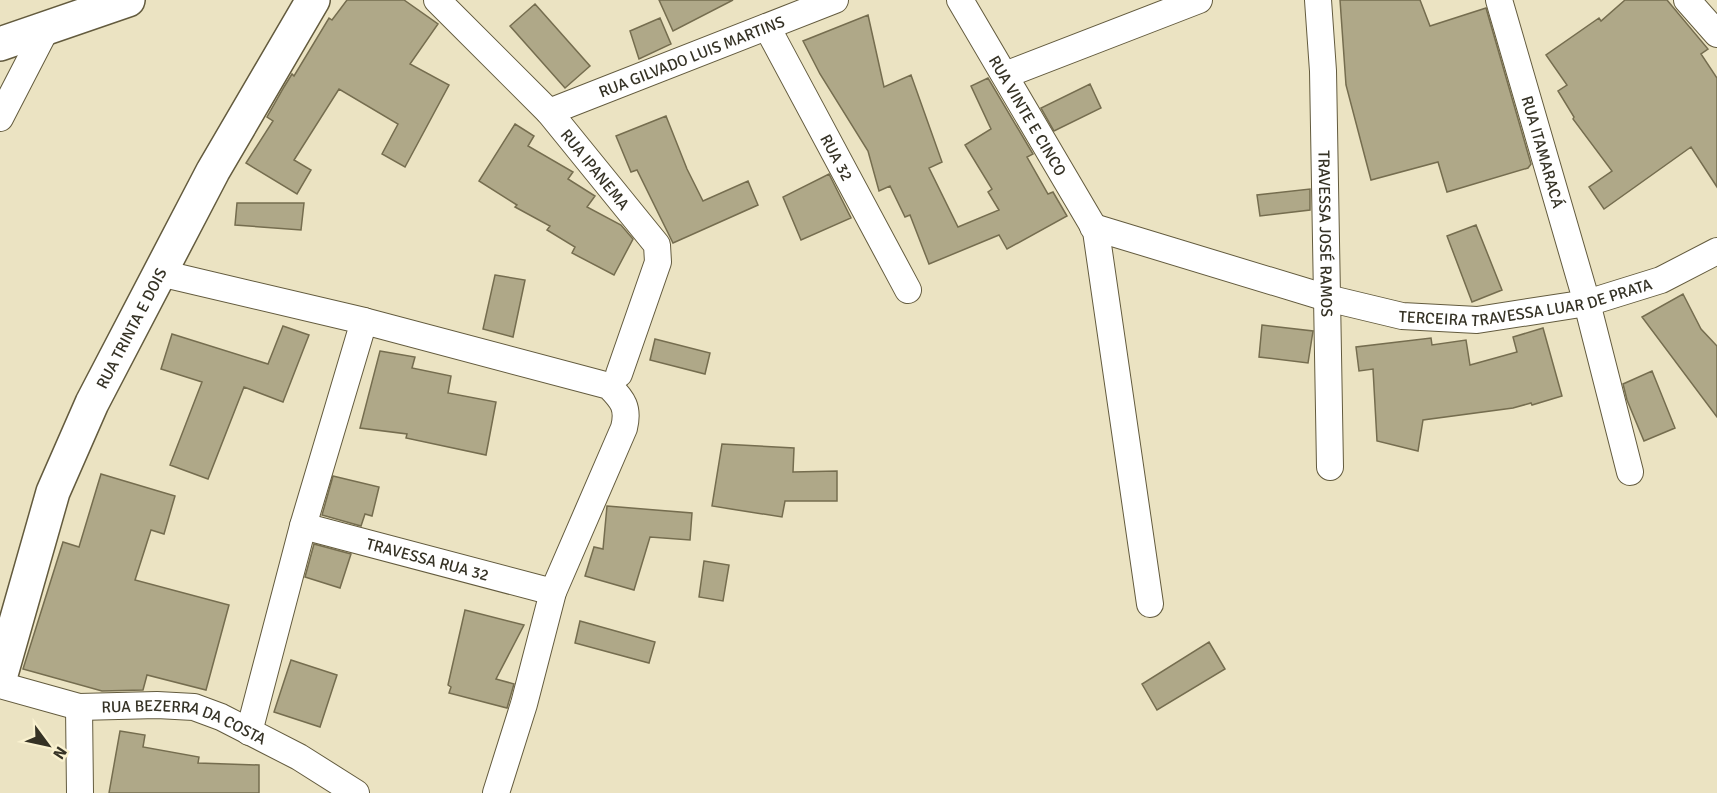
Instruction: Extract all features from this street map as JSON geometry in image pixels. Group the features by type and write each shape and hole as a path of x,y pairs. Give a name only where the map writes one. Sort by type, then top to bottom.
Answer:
{"street":[{"path":"0,44 128,0"},
{"name":"RUA TRINTA E DOIS","path":"0,678 53,492 92,403 213,171 313,0"},
{"name":"RUA IPANEMA","path":"437,0 549,112 657,244 658,262 619,374"},
{"name":"RUA GILVADO LUIS MARTINS","path":"549,112 835,0"},
{"name":"RUA VINTE E CINCO","path":"960,0 1094,229"},
{"path":"1005,75 1199,0"},
{"name":"TRAVESSA JOSÉ RAMOS","path":"1318,0 1323,71 1330,467"},
{"name":"RUA ITAMARACÁ","path":"1499,0 1587,303 1630,472"},
{"path":"1687,0 1717,34"},
{"name":"RUA 32","path":"767,27 908,290"},
{"path":"0,118 46,28"},
{"path":"1094,229 1150,604"},
{"name":"TERCEIRA TRAVESSA LUAR DE PRATA","path":"1094,229 1327,298 1402,316 1477,320 1587,303 1661,280 1717,251"},
{"path":"160,273 364,321 609,386 620,397 627,414 624,428 553,592 525,704 496,793"},
{"path":"249,732 303,526 364,321"},
{"name":"TRAVESSA RUA 32","path":"303,526 553,592"},
{"name":"RUA BEZERRA DA COSTA","path":"0,685 79,707 158,705 194,707 220,717 299,757 356,793"},
{"path":"79,707 80,793"}],"building":[{"path":"347,0 404,0 438,24 410,64 449,85 405,167 382,154 398,124 339,89 294,160 311,170 297,194 246,163 273,121 267,117 292,74 294,76 329,18 332,20"},
{"path":"659,0 733,0 673,31"},
{"path":"1340,0 1420,0 1430,26 1486,8 1531,164 1528,168 1447,192 1438,162 1371,180 1346,85"},
{"path":"1625,0 1667,0 1708,49 1701,54 1717,78 1717,187 1691,147 1604,209 1589,187 1612,171 1573,119 1574,117 1558,91 1567,85 1546,55 1599,18 1601,21"},
{"path":"535,4 590,66 565,88 510,26"},
{"path":"868,15 884,87 911,75 942,162 929,168 958,227 999,210 988,192 992,189 965,145 991,129 971,86 988,78 1033,154 1027,157 1048,194 1053,192 1067,216 1007,249 999,235 929,264 910,215 905,217 890,186 879,191 868,151 820,74 803,41"},
{"path":"660,18 671,44 639,59 630,31"},
{"path":"1090,84 1101,108 1054,131 1041,108"},
{"path":"666,116 687,169 703,201 748,181 758,205 673,243 637,170 631,172 616,136"},
{"path":"515,124 534,136 528,146 573,172 568,179 595,196 587,207 621,225 633,239 614,275 572,253 575,247 547,230 550,226 515,207 517,205 479,181"},
{"path":"829,174 851,218 801,240 783,197"},
{"path":"1310,189 1310,210 1260,216 1257,195"},
{"path":"237,203 304,203 301,230 235,225"},
{"path":"1476,225 1502,290 1472,302 1447,236"},
{"path":"495,275 525,280 513,337 483,329"},
{"path":"1683,294 1701,329 1717,346 1717,417 1642,317"},
{"path":"1262,325 1313,331 1308,363 1259,357"},
{"path":"283,326 309,335 283,402 244,387 208,479 170,465 202,382 161,369 172,334 268,364"},
{"path":"1543,328 1562,396 1532,405 1531,403 1513,408 1423,420 1418,451 1377,441 1373,369 1359,371 1356,347 1431,338 1432,345 1466,340 1470,365 1517,352 1513,337"},
{"path":"655,339 710,353 705,374 650,360"},
{"path":"380,351 415,357 412,368 451,376 448,393 496,402 486,455 406,438 407,434 360,428"},
{"path":"1652,371 1675,428 1644,441 1623,384"},
{"path":"722,444 794,448 793,472 837,471 837,501 785,501 782,517 712,506"},
{"path":"101,474 175,496 164,534 151,530 135,580 229,605 206,690 147,675 143,690 102,691 23,669 63,542 79,547"},
{"path":"333,476 379,487 372,516 365,514 361,526 322,515"},
{"path":"607,506 692,513 690,540 650,537 634,590 585,576 594,547 603,549"},
{"path":"314,544 351,554 340,588 305,577"},
{"path":"704,561 729,565 723,601 699,597"},
{"path":"465,610 524,625 496,679 514,684 507,708 449,693 451,687 448,685"},
{"path":"580,621 655,642 649,663 575,643"},
{"path":"1209,642 1225,669 1157,710 1142,684"},
{"path":"291,660 337,675 320,727 274,712"},
{"path":"120,731 145,735 143,747 199,757 198,763 259,765 259,793 109,793"}]}
